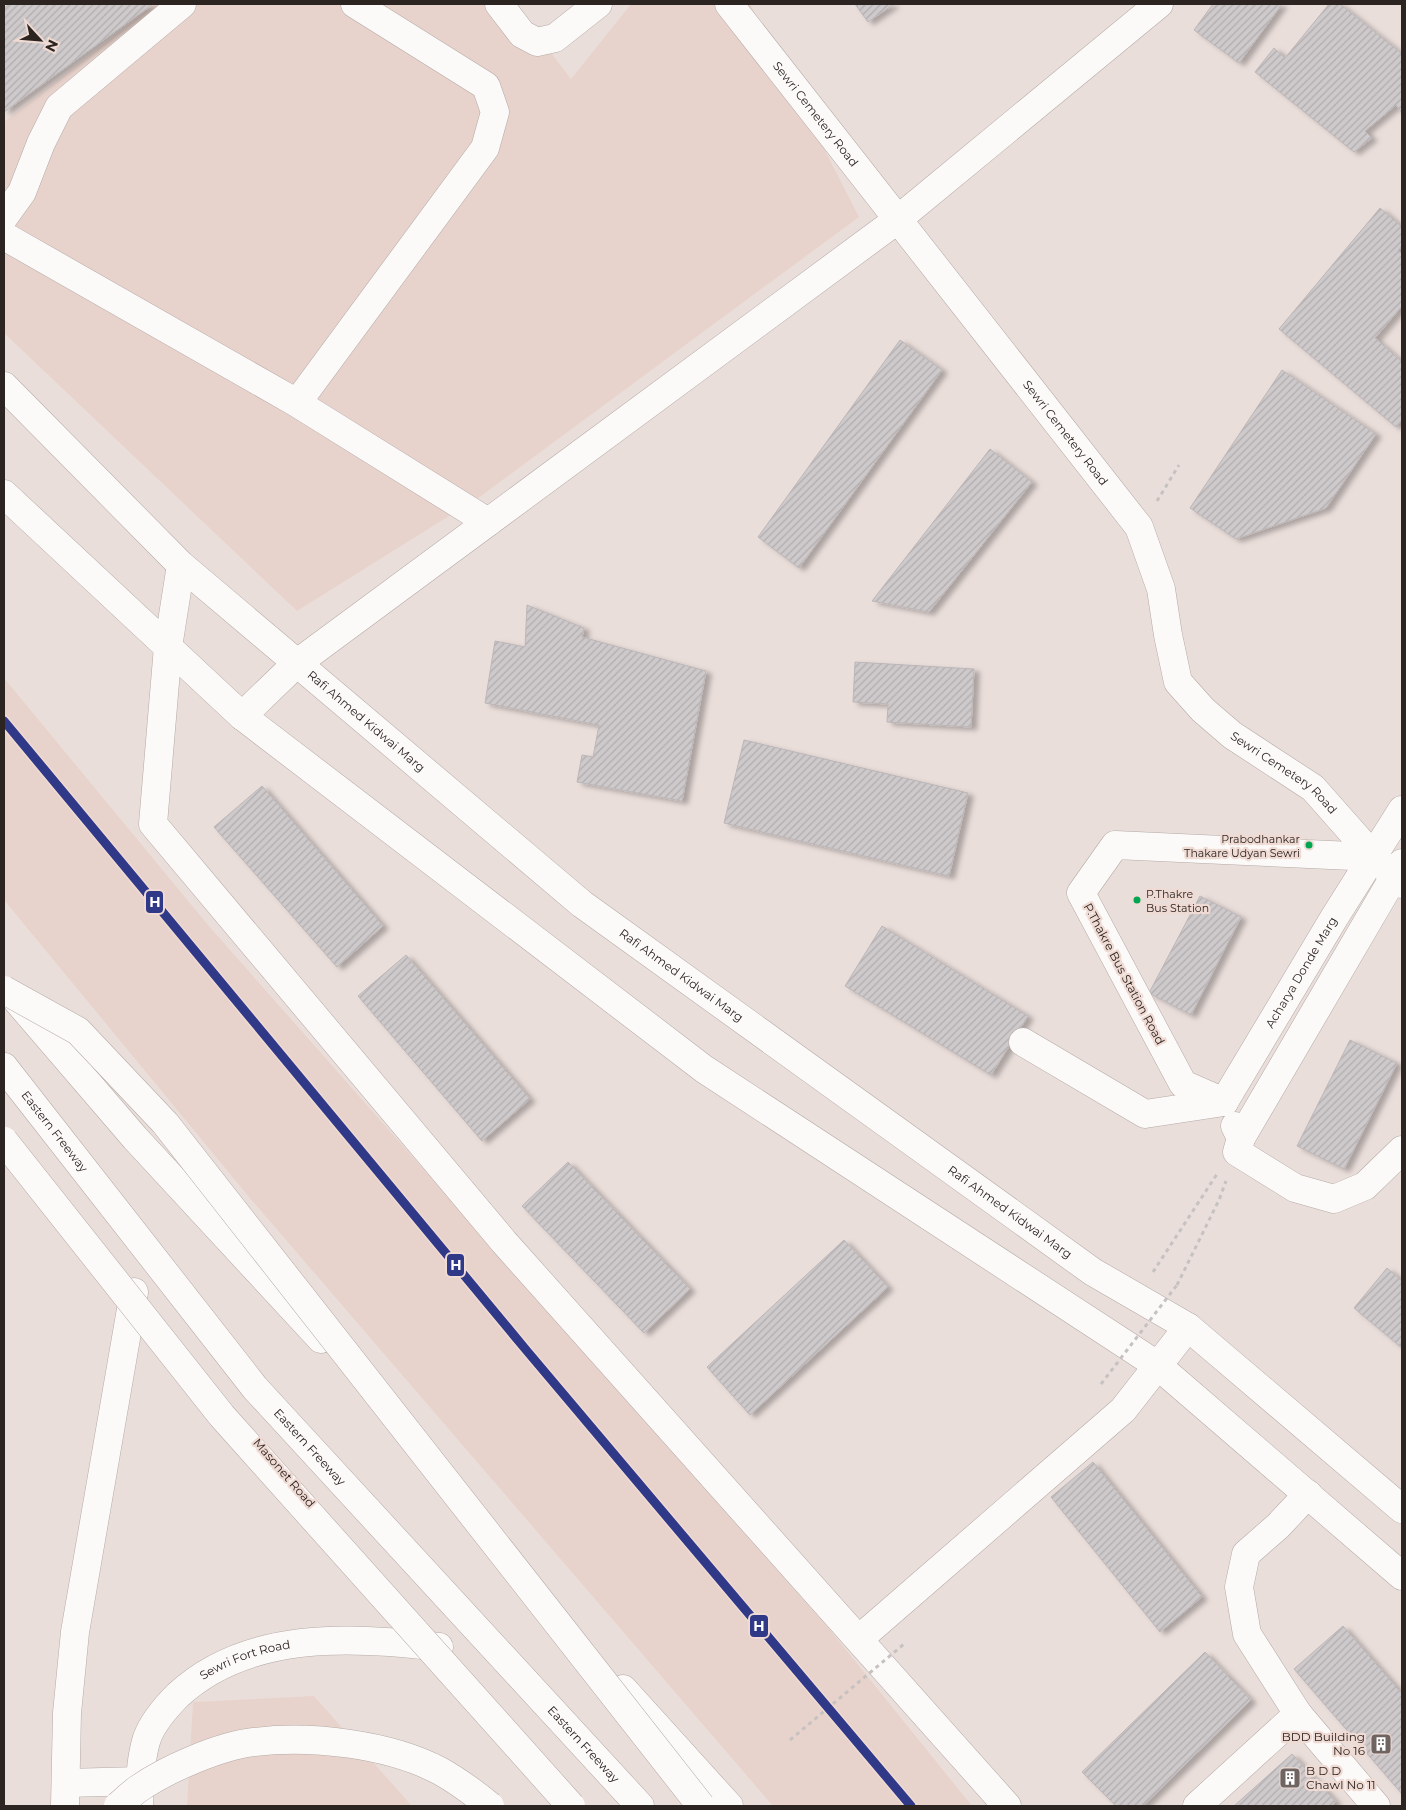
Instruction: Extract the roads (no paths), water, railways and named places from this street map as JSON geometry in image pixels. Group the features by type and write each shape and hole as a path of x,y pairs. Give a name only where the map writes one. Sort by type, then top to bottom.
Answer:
{"main road":[{"path":"4,217 22,192 41,143 59,108 182,4"},
{"path":"297,403 485,148 495,112 486,86 355,4"},
{"path":"499,4 522,34 537,42 555,38 598,4"},
{"name":"Sewri Cemetery Road","path":"729,4 1139,527 1161,589 1178,682 1203,710 1232,735 1313,788 1374,857 1400,874"},
{"path":"242,716 296,664 897,220 1159,4"},
{"path":"4,236 297,403 488,522"},
{"name":"Rafi Ahmed Kidwai Marg","path":"4,386 181,565 582,904 1093,1272 1188,1327 1402,1509"},
{"path":"4,494 242,716 704,1069 1157,1365 1402,1576"},
{"path":"181,565 168,647 154,824 504,1242 1007,1806"},
{"name":"Acharya Donde Marg","path":"1224,1102 1334,918 1402,810"},
{"name":"P.Thakre Bus Station Road","path":"1224,1102 1183,1084 1081,893 1115,845 1374,857"},
{"path":"1239,1145 1400,874"},
{"path":"4,984 135,1138 442,1470 515,1568 729,1806"},
{"path":"4,990 78,1031 165,1122 701,1806"},
{"path":"1023,1042 1145,1114 1224,1102 1239,1145 1295,1188 1334,1199 1365,1186 1398,1159"},
{"name":"Eastern Freeway","path":"4,1067 255,1388 640,1806"},
{"name":"Masonet Road","path":"4,1125 208,1386 581,1806"},
{"path":"4,1140 222,1416 571,1806"},
{"path":"134,1292 76,1632 67,1713 66,1795 140,1794"},
{"path":"859,1639 1123,1410 1188,1327"},
{"path":"1308,1494 1278,1526 1246,1554 1239,1587 1247,1634 1298,1714 1376,1806"},
{"name":"Sewri Fort Road","path":"140,1794 141,1768 147,1738 157,1719 169,1704 191,1684 220,1666 257,1652 321,1640 376,1640 439,1648"},
{"path":"1196,1806 1298,1714"},
{"path":"118,1806 138,1789 174,1769 228,1748 245,1744 285,1740 340,1742 408,1758 439,1771 490,1806"}],"place":[{"name":"Prabodhankar Thakare Udyan Sewri","path":"1309,845"},
{"name":"P.Thakre Bus Station","path":"1137,900"},
{"name":"BDD Building No 16","path":"1381,1744"},
{"name":"B D D Chawl No 11","path":"1290,1778"}]}
